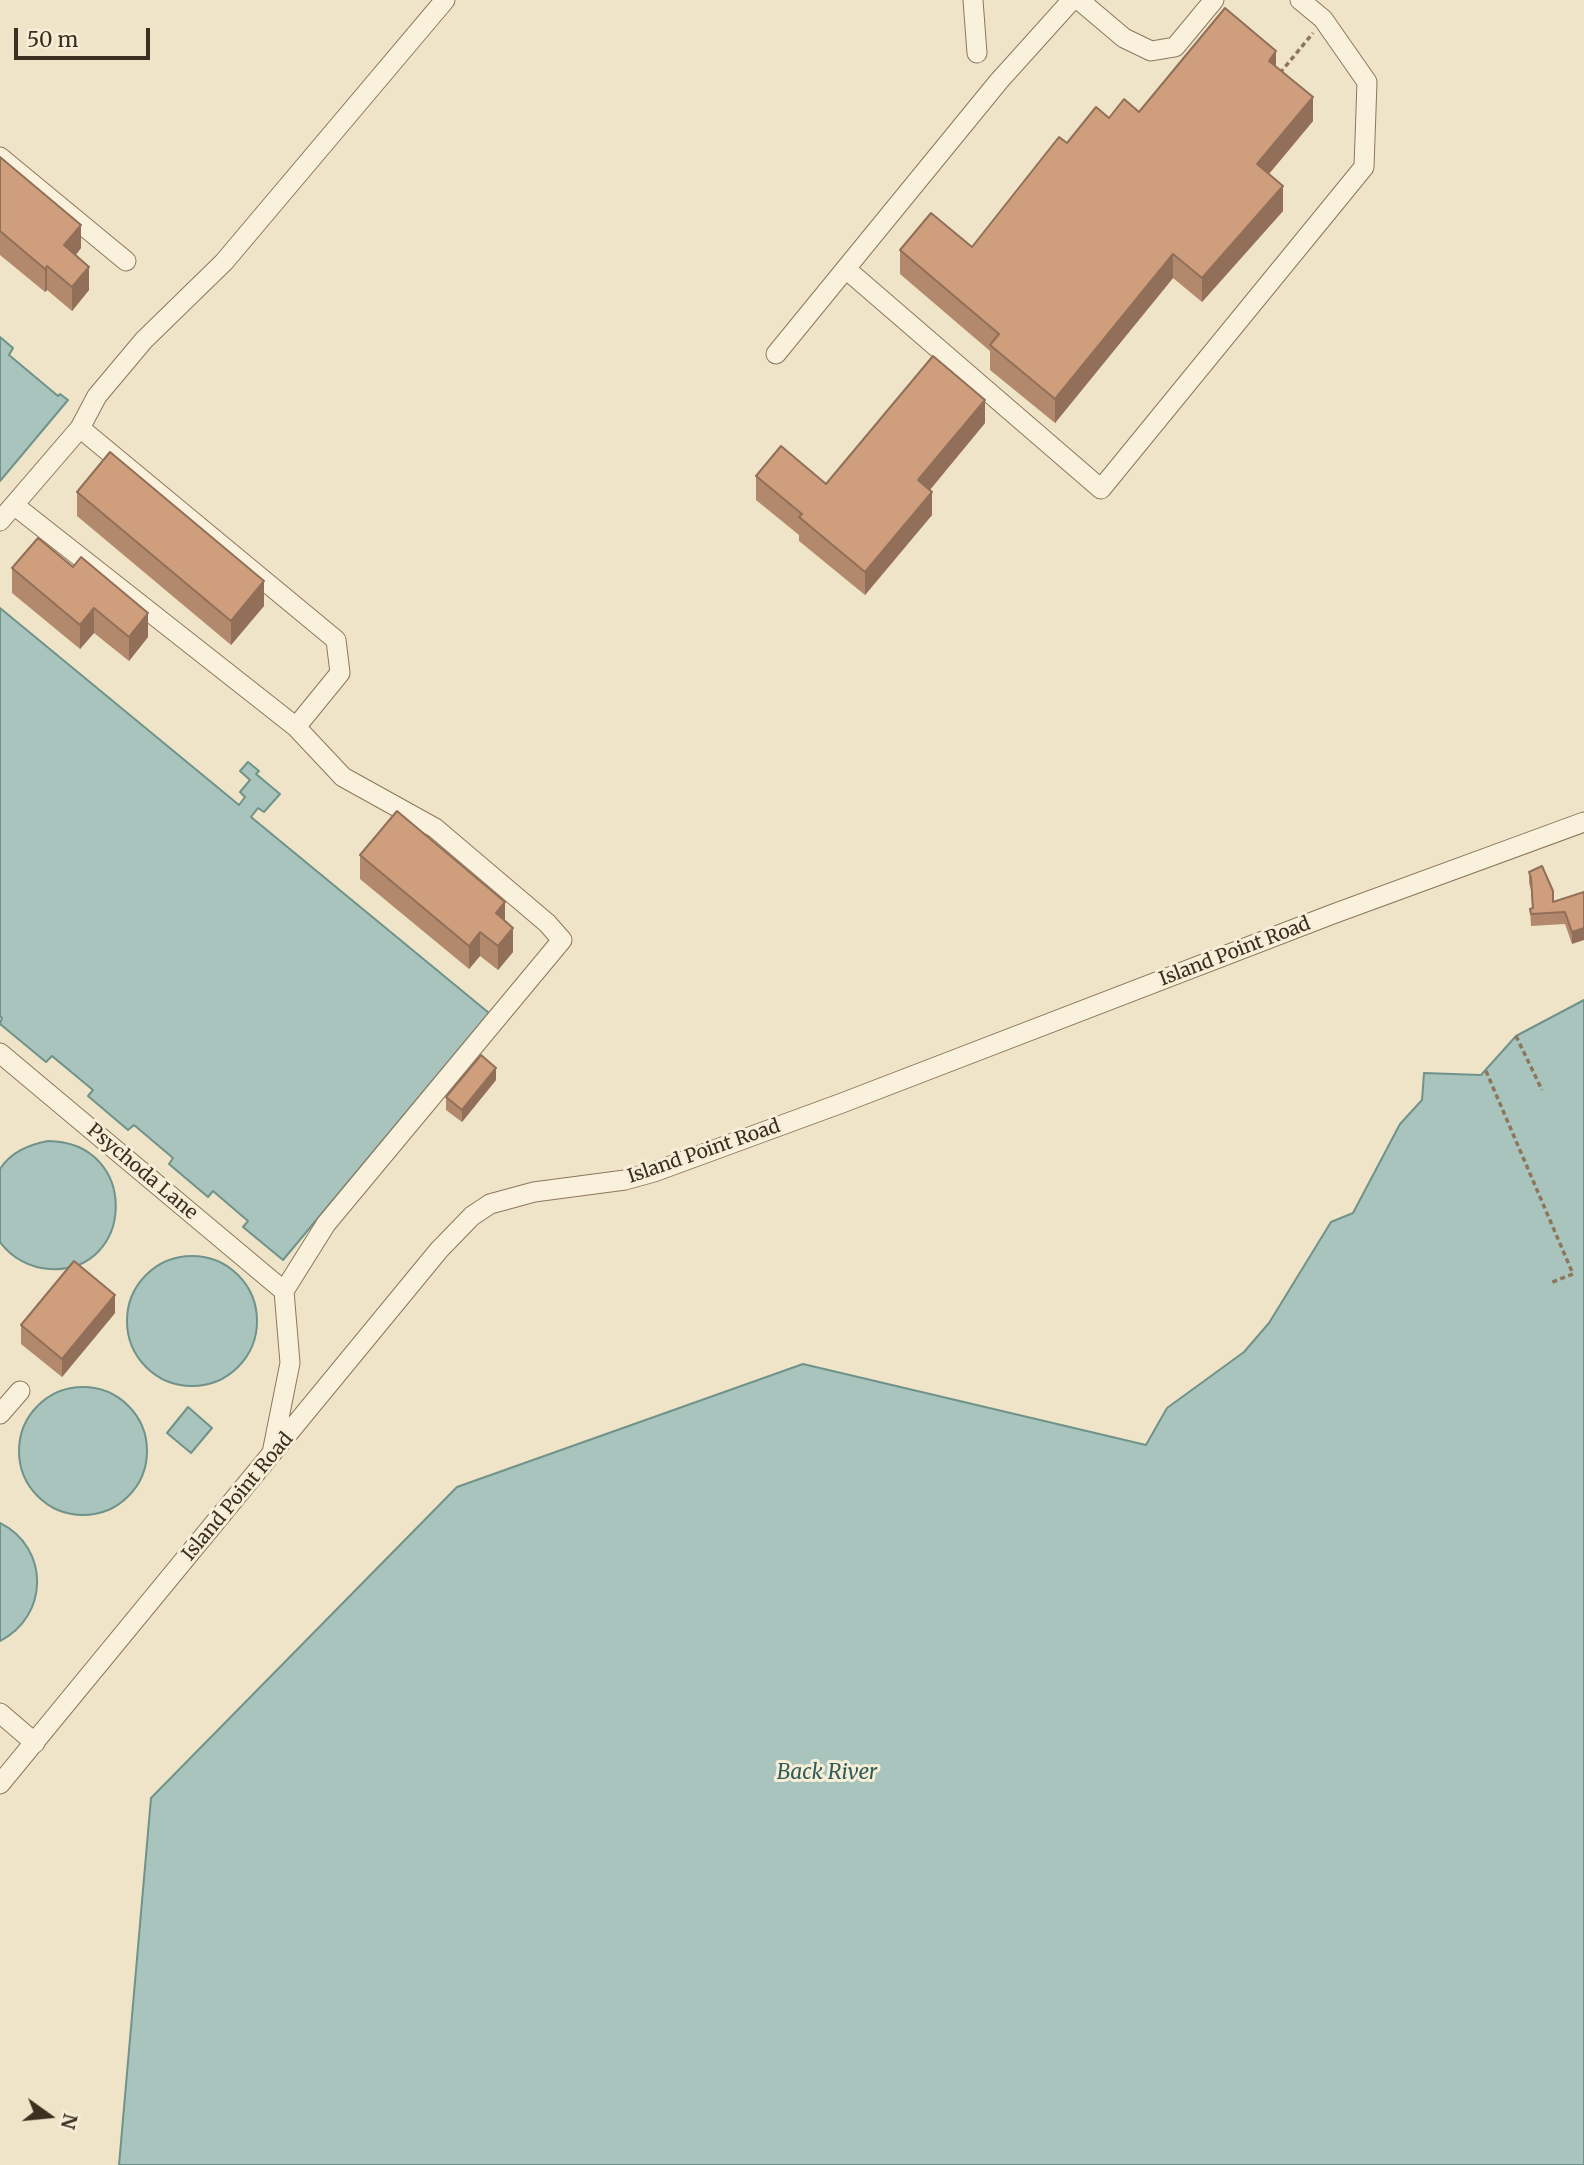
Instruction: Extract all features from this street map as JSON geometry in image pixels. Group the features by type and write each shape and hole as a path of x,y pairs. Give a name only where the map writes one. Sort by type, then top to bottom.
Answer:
{"street":[{"path":"0,521 80,428 97,396 144,340 224,262 445,0"},
{"path":"973,0 977,53"},
{"path":"776,354 999,81 1072,0"},
{"path":"1079,0 1124,38 1152,51 1175,47 1214,0"},
{"path":"846,269 1101,489 1364,167 1367,82 1323,19 1300,0"},
{"path":"0,157 126,261"},
{"path":"80,428 336,640 340,673 296,727"},
{"path":"14,505 296,727 343,777 435,828 547,923 562,940 326,1224 285,1291 290,1363 272,1455"},
{"name":"Island Point Road","path":"0,1784 439,1250 472,1216 490,1203 534,1192 625,1180 667,1167 830,1108 1307,924 1584,822"},
{"name":"Psychoda Lane","path":"0,1053 285,1291"},
{"path":"0,1414 20,1391"},
{"path":"0,1713 34,1743"}],"path":[{"path":"1284,82 1278,75 1323,19"},
{"path":"1516,1036 1542,1090"},
{"path":"1486,1071 1573,1274 1550,1283"}],"water":[{"path":"0,337 13,348 9,355 58,396 60,394 68,400 0,481"},
{"path":"0,608 239,805 245,797 240,792 250,780 240,771 248,762 259,771 256,774 280,794 264,812 258,808 251,817 489,1013 283,1260 243,1227 248,1221 213,1191 208,1197 169,1164 173,1158 134,1125 128,1130 88,1096 93,1090 52,1056 46,1062 0,1024"},
{"name":"Back River","path":"1584,1000 1584,2165 119,2165 151,1798 457,1487 803,1364 1146,1445 1167,1408 1244,1352 1269,1323 1331,1222 1353,1213 1400,1124 1422,1100 1424,1073 1481,1075 1516,1036"},
{"path":"48,1141 78,1147 100,1162 112,1183 116,1207 111,1231 99,1251 78,1265 50,1269 35,1267 22,1261 0,1242 0,1169 9,1158 21,1150"},
{"path":"192,1256 217,1261 238,1275 252,1296 257,1321 252,1346 238,1367 217,1381 192,1386 167,1381 146,1367 132,1346 127,1321 132,1296 146,1275 167,1261"},
{"path":"83,1387 108,1392 128,1406 142,1426 147,1451 142,1476 128,1496 108,1510 83,1515 58,1510 38,1496 24,1476 19,1451 24,1426 38,1406 58,1392"},
{"path":"188,1407 212,1428 191,1453 167,1433"},
{"path":"0,1523 16,1534 28,1548 35,1565 37,1582 35,1599 28,1616 16,1630 0,1641"}],"building":[{"path":"1225,8 1276,51 1269,61 1313,97 1257,164 1283,186 1202,278 1173,254 1055,399 990,345 999,334 900,250 931,213 972,247 1059,137 1067,143 1096,107 1109,118 1124,99 1139,112"},
{"path":"0,157 81,225 64,245 89,267 72,287 47,266 45,269 0,231"},
{"path":"933,356 985,400 918,480 932,492 865,572 799,517 802,514 756,476 781,446 826,484"},
{"path":"110,452 264,581 231,621 77,492"},
{"path":"38,538 73,567 81,557 148,613 129,637 94,608 80,625 12,568"},
{"path":"397,811 505,902 496,913 513,928 498,946 480,932 469,946 360,855"},
{"path":"1542,866 1553,891 1553,902 1584,892 1584,928 1572,932 1565,912 1531,914 1530,909 1533,908 1529,872"},
{"path":"481,1055 496,1068 462,1110 446,1097"},
{"path":"74,1261 115,1295 62,1359 21,1325"}]}
